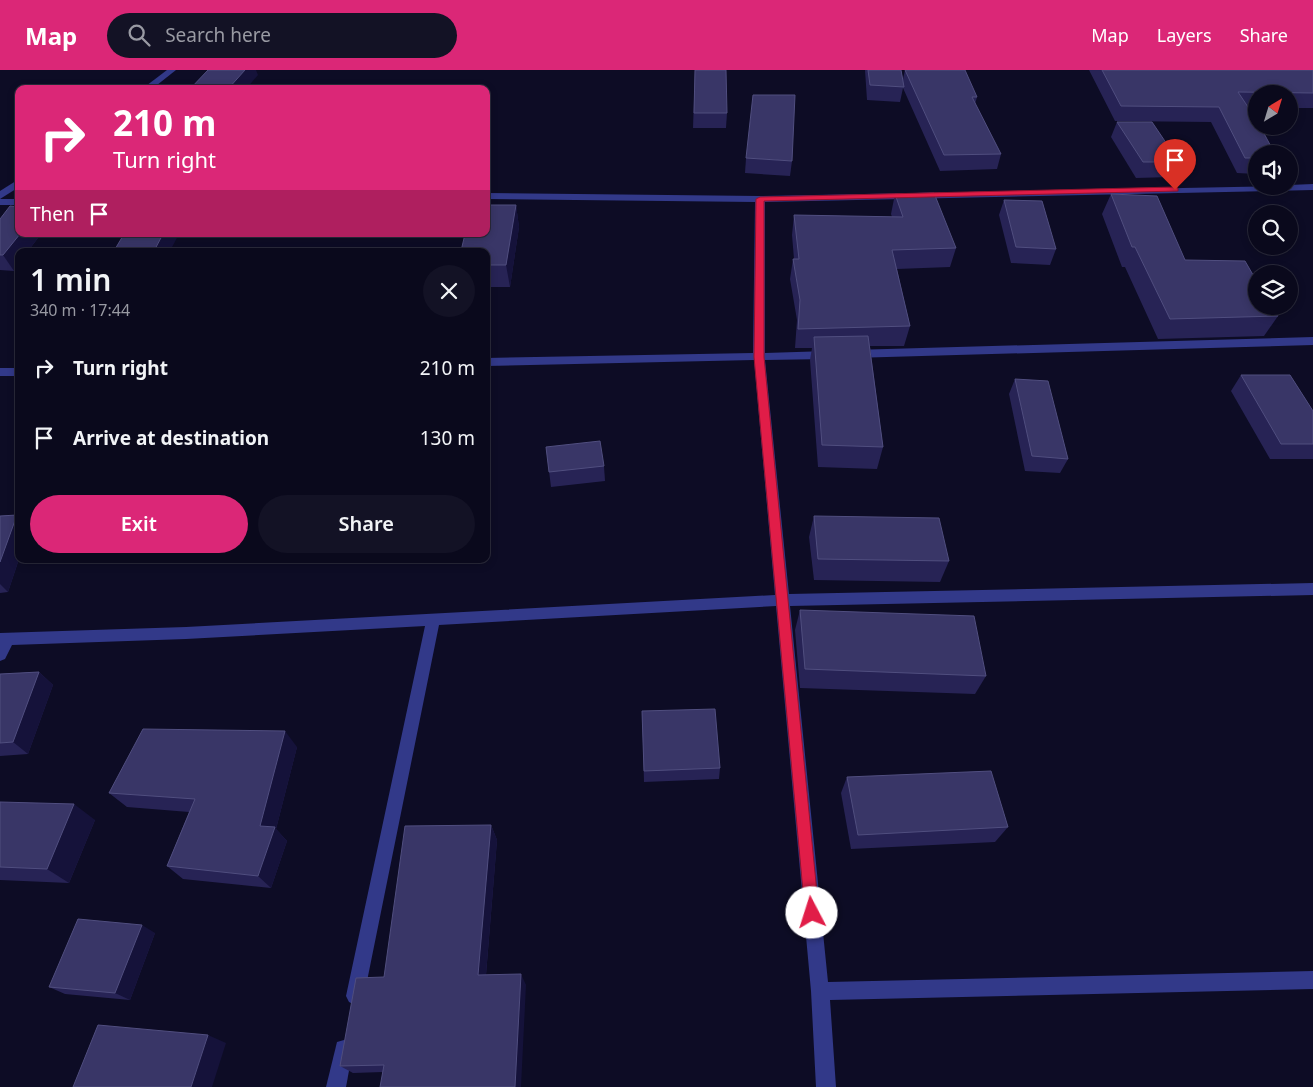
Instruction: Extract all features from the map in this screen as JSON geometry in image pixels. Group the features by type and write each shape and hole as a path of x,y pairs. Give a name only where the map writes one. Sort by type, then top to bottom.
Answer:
{"street":[{"path":"151,85 172,70"},
{"path":"0,196 15,185"},
{"path":"490,196 760,199 1313,187"},
{"path":"760,199 759,357 820,991 826,1087"},
{"path":"0,202 15,202"},
{"path":"490,362 759,357 1313,342"},
{"path":"0,372 15,372"},
{"path":"0,655 4,639 186,633 782,600 1313,589"},
{"path":"352,1009 434,620"},
{"path":"820,991 1313,980"},
{"path":"336,1087 348,1029"}],"building":[{"path":"208,70 245,70 232,85 194,85"},
{"path":"695,70 726,70 727,113 694,113"},
{"path":"868,70 901,70 904,87 870,85"},
{"path":"905,70 965,70 977,97 972,97 1001,154 944,155"},
{"path":"1102,70 1313,70 1313,93 1298,93 1298,85 1248,85 1248,92 1238,92 1248,107 1248,135 1265,135 1270,145 1248,145 1248,158 1245,158 1219,107 1121,106"},
{"path":"753,95 795,95 792,161 746,158"},
{"path":"1117,122 1152,122 1179,162 1143,162"},
{"path":"934,193 956,248 892,250 910,326 798,329 800,300 793,259 799,259 794,215 903,217 895,194"},
{"path":"1111,194 1157,196 1185,260 1245,261 1248,266 1248,315 1278,316 1170,319 1135,247 1132,247"},
{"path":"1004,200 1042,201 1056,249 1016,247"},
{"path":"490,205 516,205 506,265 490,265 490,248 462,248 464,237 490,237"},
{"path":"10,206 15,207 15,237 18,237 3,255 0,255 0,219"},
{"path":"122,237 161,237 156,248 116,248"},
{"path":"868,336 883,447 822,445 814,337"},
{"path":"1241,375 1290,375 1313,411 1313,444 1281,444"},
{"path":"1015,379 1048,381 1068,459 1032,456"},
{"path":"600,441 604,466 549,472 546,447"},
{"path":"15,515 15,521 0,562 0,516"},
{"path":"814,516 939,518 949,561 818,559"},
{"path":"800,610 974,616 986,676 805,669"},
{"path":"39,672 13,742 0,743 0,674"},
{"path":"715,709 720,768 644,771 642,711"},
{"path":"143,729 285,731 260,826 275,827 258,876 167,866 195,799 109,793"},
{"path":"991,771 1008,827 858,835 847,777"},
{"path":"0,802 74,804 47,869 0,867"},
{"path":"491,825 478,975 521,974 515,1087 380,1087 384,1065 340,1066 356,978 384,977 405,826"},
{"path":"78,919 142,925 115,993 49,987"},
{"path":"98,1025 208,1035 191,1087 73,1087"}],"route":[{"path":"812,913 759,357 760,199 1175,190"}]}
